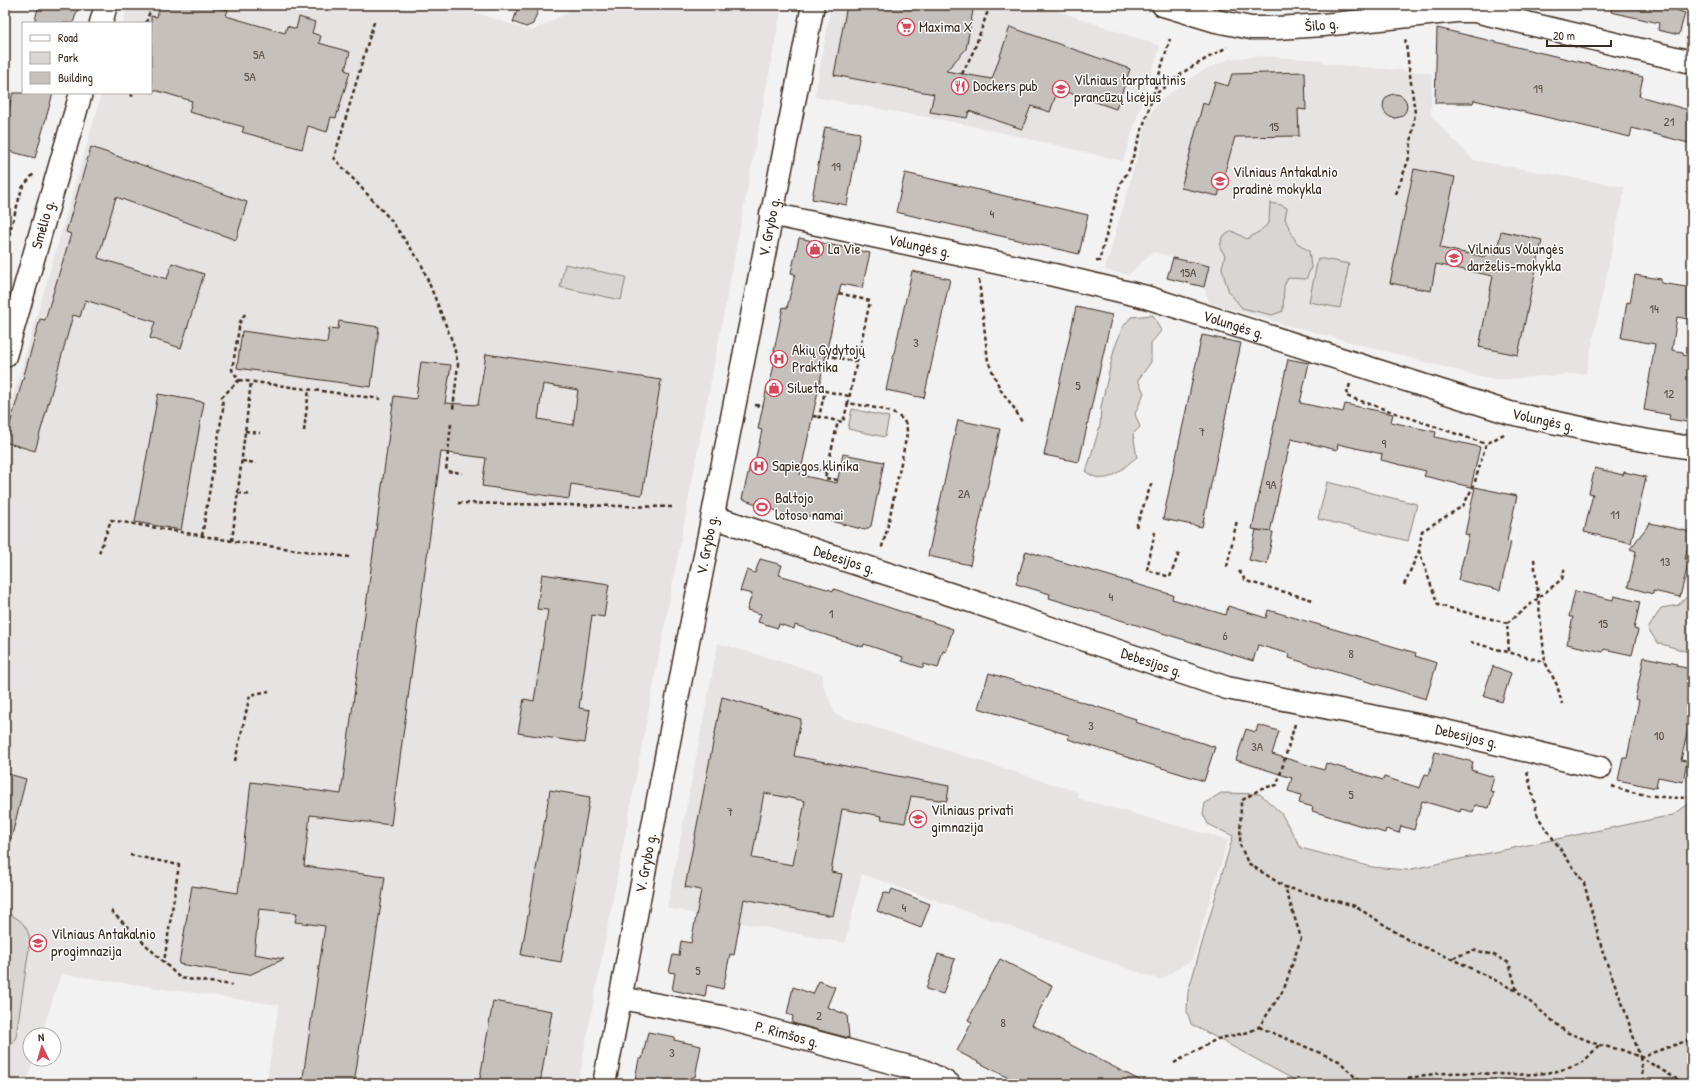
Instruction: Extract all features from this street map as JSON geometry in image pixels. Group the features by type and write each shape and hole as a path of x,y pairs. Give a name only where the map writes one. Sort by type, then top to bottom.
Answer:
{"street":[{"path":"101,22 106,5"},
{"name":"V. Grybo g.","path":"604,1084 813,5"},
{"name":"Šilo g.","path":"1163,5 1216,21 1251,28 1323,25 1457,11 1475,11 1692,62"},
{"name":"Smėlio g.","path":"5,356 81,94"},
{"name":"Volungės g.","path":"772,214 977,258 1146,297 1510,413 1619,436 1685,447 1692,445"},
{"name":"Debesijos g.","path":"713,517 1227,688 1432,728 1600,768"},
{"name":"P. Rimšos g.","path":"621,998 722,1016 924,1072 949,1084"}],"path":[{"path":"146,22 152,5"},
{"path":"962,74 974,50 990,5"},
{"path":"1396,194 1409,158 1415,113 1402,17"},
{"path":"374,22 334,158 391,220 422,263 453,343 458,364 453,409"},
{"path":"1090,263 1098,261 1121,182 1128,172 1170,38"},
{"path":"1153,96 1188,69 1227,47"},
{"path":"131,94 133,98"},
{"path":"5,249 22,188 36,170"},
{"path":"977,258 988,361 1000,389 1014,408 1023,424"},
{"path":"813,416 843,422 850,396 870,301 839,293"},
{"path":"245,314 240,322 232,370 240,380 381,398"},
{"path":"826,355 857,362"},
{"path":"202,536 223,409 222,397 240,380"},
{"path":"1351,380 1346,396 1486,444"},
{"path":"232,541 251,382"},
{"path":"304,431 309,389"},
{"path":"819,417 825,391 850,396"},
{"path":"848,403 888,411 900,416 907,425 907,434 887,530 875,570"},
{"path":"837,480 825,478 838,421"},
{"path":"451,424 446,471 462,473"},
{"path":"245,431 260,433"},
{"path":"1404,585 1419,551 1422,531 1463,506 1474,485 1486,444 1509,431"},
{"path":"242,461 256,463"},
{"path":"802,466 827,472"},
{"path":"1136,527 1152,482"},
{"path":"238,493 252,495"},
{"path":"458,503 672,507"},
{"path":"99,552 111,520 232,541 349,557"},
{"path":"1227,567 1237,520"},
{"path":"1155,532 1147,570 1170,577 1179,553"},
{"path":"1419,551 1438,605 1507,623"},
{"path":"1534,559 1545,662 1557,685 1562,704"},
{"path":"1507,623 1562,579 1565,567"},
{"path":"1239,571 1246,581 1313,600"},
{"path":"1507,623 1509,652"},
{"path":"1470,642 1545,662"},
{"path":"235,761 250,695 269,692"},
{"path":"1301,703 1278,785 1262,788 1241,801 1240,845 1248,863 1285,887 1355,906 1408,940 1452,959 1517,991 1566,1032 1599,1045 1622,1050 1640,1057 1685,1084"},
{"path":"1521,750 1538,817 1584,883 1603,953 1624,1008 1640,1057 1644,1084"},
{"path":"1600,768 1605,783 1621,790 1677,799 1692,797"},
{"path":"130,855 179,865 164,963"},
{"path":"1174,1063 1217,1039 1249,1032 1259,1027 1284,989 1301,938 1285,887"},
{"path":"111,911 180,978 232,985"},
{"path":"1452,959 1474,950 1494,955 1509,963 1517,991"},
{"path":"1259,1027 1339,1061 1362,1084"},
{"path":"1640,1057 1692,1040"},
{"path":"1395,1084 1410,1077 1465,1073 1514,1076 1554,1073 1581,1064 1599,1045"}],"shaded area":[{"path":"128,5 452,5 532,31 567,13 569,5 782,5 578,1084 266,1084 279,1005 61,974 44,1027 22,1027 22,1067 31,1067 26,1084 5,1084 5,424 102,94 152,94 152,22 123,22"},
{"path":"831,5 1041,5 1160,46 1123,161 969,125 815,97"},
{"name":"Vilniaus Volungės darželis-mokykla","path":"1257,56 1319,60 1327,64 1432,73 1431,116 1473,160 1625,187 1586,373 1493,380 1283,324 1209,303 1204,287 1208,266 1153,252 1128,275 1105,270 1148,118 1159,101 1200,72 1229,59"},
{"name":"Vilniaus privati gimnazija","path":"718,643 823,674 822,683 836,715 1078,792 1077,798 1228,840 1192,960 1160,980 862,874 845,943 667,908"}],"green space":[{"path":"1270,203 1287,208 1285,219 1296,242 1309,251 1311,268 1306,279 1288,278 1284,286 1283,311 1272,315 1242,308 1229,292 1222,268 1225,255 1220,248 1222,237 1232,231 1247,239 1269,223"},
{"path":"1318,258 1349,264 1340,308 1309,302"},
{"path":"565,264 626,277 621,300 560,287"},
{"path":"1153,315 1161,331 1151,343 1151,362 1138,380 1144,393 1135,414 1140,427 1133,434 1137,457 1119,472 1107,478 1094,476 1086,472 1100,426 1101,407 1114,350 1122,328 1131,317"},
{"path":"852,409 889,417 885,437 848,429"},
{"path":"1327,482 1417,504 1408,541 1318,519"},
{"path":"1692,592 1692,653 1658,643 1648,629 1661,608 1678,605"},
{"path":"1221,793 1260,794 1281,813 1301,848 1372,867 1407,870 1673,815 1690,803 1692,798 1692,1084 1302,1084 1191,1024 1187,1011 1188,992 1233,836 1208,824 1203,814 1205,803"},
{"path":"5,914 15,917 23,923 28,932 30,941 16,1037 12,1044 5,1050"}],"building":[{"path":"39,5 79,5 73,22 34,22"},
{"path":"160,5 212,5 228,10 226,16 285,33 287,26 296,29 299,17 315,22 312,33 321,36 319,43 350,52 345,70 350,72 336,118 331,117 327,132 308,126 302,149 242,132 244,127 189,112 192,101 152,89 151,16 157,17"},
{"path":"519,5 540,5 533,24 526,27 513,22"},
{"path":"847,5 974,5 966,49 946,71 992,79 1010,27 1130,69 1116,109 1058,89 1050,112 1031,106 1022,129 969,111 967,118 930,112 934,94 834,75"},
{"path":"1612,5 1677,5 1676,10 1685,13 1679,35 1658,30 1659,23 1611,12"},
{"path":"1437,28 1643,77 1639,96 1692,111 1692,144 1632,128 1630,137 1474,100 1473,103 1435,103"},
{"path":"1305,72 1306,110 1298,109 1299,136 1235,137 1218,196 1181,188 1203,103 1208,105 1215,82 1228,86 1232,74"},
{"path":"13,93 53,94 35,158 5,150 5,123"},
{"path":"1395,94 1404,97 1407,106 1404,115 1395,118 1386,115 1383,106 1386,97"},
{"path":"825,127 860,133 847,205 812,199"},
{"path":"91,147 247,202 236,240 116,197 98,258 167,279 172,263 204,274 181,348 150,338 155,322 85,300 80,317 73,315 35,451 5,442 40,319 45,320 71,234 66,232"},
{"path":"1414,169 1455,177 1440,248 1485,257 1486,252 1496,255 1501,231 1542,240 1518,355 1479,347 1493,276 1436,264 1431,291 1390,283"},
{"path":"905,173 1088,215 1079,254 896,212"},
{"path":"799,238 870,253 862,288 841,284 800,475 837,483 843,454 884,462 871,526 865,530 799,514 789,515 742,499 750,465 754,466 762,430 758,429 767,387 769,387 777,352 774,351 783,307 787,308 795,274 791,273"},
{"path":"1173,258 1209,266 1204,287 1167,278"},
{"path":"912,271 950,279 924,398 886,390"},
{"path":"1635,275 1661,279 1661,283 1692,288 1688,319 1677,317 1672,350 1683,352 1683,355 1692,357 1692,423 1669,419 1670,415 1644,410 1655,344 1621,338 1627,302 1630,303"},
{"path":"1076,307 1112,315 1079,462 1044,455"},
{"path":"339,321 379,327 371,387 237,368 242,331 327,343 329,328 338,329"},
{"path":"1202,335 1241,343 1202,527 1163,519"},
{"path":"486,354 661,380 642,495 571,484 569,499 482,486 486,458 441,452 391,825 310,815 304,866 385,877 354,1084 302,1084 325,926 295,922 297,913 259,909 254,954 284,959 249,975 179,964 192,886 238,893 251,782 341,794 394,396 416,399 421,362 451,365 445,403 478,405","holes":["543,384 578,390 573,425 538,419"]},
{"path":"1288,359 1309,363 1300,403 1343,412 1345,404 1393,414 1391,422 1436,432 1435,437 1480,447 1471,487 1424,476 1426,471 1381,460 1382,454 1338,444 1337,450 1291,439 1270,532 1252,529"},
{"path":"158,394 204,402 181,530 135,522"},
{"path":"958,420 1000,429 970,565 928,556"},
{"path":"1595,468 1623,475 1624,472 1646,477 1631,543 1584,532 1593,494 1589,493"},
{"path":"1475,487 1517,496 1507,541 1511,542 1500,590 1458,580 1469,535 1465,534"},
{"path":"1650,523 1691,532 1685,559 1689,560 1680,597 1653,591 1653,594 1628,587 1636,551 1630,549"},
{"path":"1256,530 1273,532 1267,564 1249,560"},
{"path":"1026,551 1173,595 1172,599 1226,615 1228,606 1266,618 1268,610 1416,653 1415,656 1437,663 1426,699 1289,658 1290,654 1258,645 1253,661 1049,598 1050,594 1016,584"},
{"path":"760,559 782,565 779,575 834,591 834,589 953,629 946,652 943,651 938,668 924,664 923,668 902,661 903,657 864,644 863,647 795,625 794,629 779,624 778,628 758,622 761,614 747,610 752,594 740,591 747,570 755,573"},
{"path":"542,574 609,584 604,617 592,615 579,708 590,710 585,743 518,733 524,699 534,701 548,610 537,609"},
{"path":"1575,591 1613,600 1614,596 1640,602 1634,629 1638,630 1632,655 1604,649 1603,652 1567,644 1573,617 1569,617"},
{"path":"1644,657 1677,664 1676,666 1692,669 1692,720 1690,720 1681,760 1687,761 1683,782 1658,777 1656,788 1618,780 1623,758 1627,758 1639,700 1635,699"},
{"path":"1493,666 1511,673 1502,702 1483,696"},
{"path":"989,673 1136,719 1135,722 1215,747 1204,781 1068,739 1069,735 978,708"},
{"path":"722,697 801,719 794,756 949,786 947,801 911,796 905,823 881,819 882,816 842,809 831,872 842,874 833,916 744,899 734,955 730,954 723,989 707,985 705,997 672,990 675,973 669,972 673,955 679,956 681,941 691,943 701,890 685,887","holes":["764,793 805,801 793,865 752,858"]},
{"path":"1258,725 1279,731 1272,754 1324,770 1326,763 1383,780 1384,777 1420,788 1425,774 1429,775 1435,752 1473,762 1471,770 1494,777 1490,791 1494,792 1489,808 1475,805 1473,812 1461,809 1460,812 1422,801 1414,830 1401,826 1399,833 1386,829 1385,833 1312,811 1313,807 1299,803 1301,795 1288,791 1292,778 1236,760 1246,729 1256,732"},
{"path":"5,773 26,779 11,839 5,839"},
{"path":"550,790 590,797 561,962 521,955"},
{"path":"892,889 930,904 921,928 877,911 884,892 890,894"},
{"path":"938,954 955,959 943,994 926,989"},
{"path":"1000,959 1052,986 1032,1025 1147,1084 1020,1084 957,1051 972,1022 968,1020"},
{"path":"819,981 835,987 827,1007 847,1015 849,1038 792,1023 793,1016 787,1014 793,987 813,994"},
{"path":"493,1001 552,1011 540,1084 479,1084"},
{"path":"648,1032 675,1037 674,1040 701,1046 695,1077 691,1077 689,1084 634,1084 639,1059 642,1059"}],"place":[{"name":"Maxima X","path":"906,27"},
{"name":"Dockers pub","path":"960,86"},
{"name":"Vilniaus tarptautinis prancūzų licėjus","path":"1061,89"},
{"name":"Vilniaus Antakalnio pradinė mokykla","path":"1220,181"},
{"name":"La Vie","path":"815,249"},
{"name":"Vilniaus Volungės darželis-mokykla","path":"1454,258"},
{"name":"Akių Gydytojų Praktika","path":"779,359"},
{"name":"Silueta","path":"774,388"},
{"name":"Sapiegos klinika","path":"759,466"},
{"name":"Baltojo lotoso namai","path":"762,507"},
{"name":"Vilniaus privati gimnazija","path":"918,819"},
{"name":"Vilniaus Antakalnio progimnazija","path":"38,943"}]}
